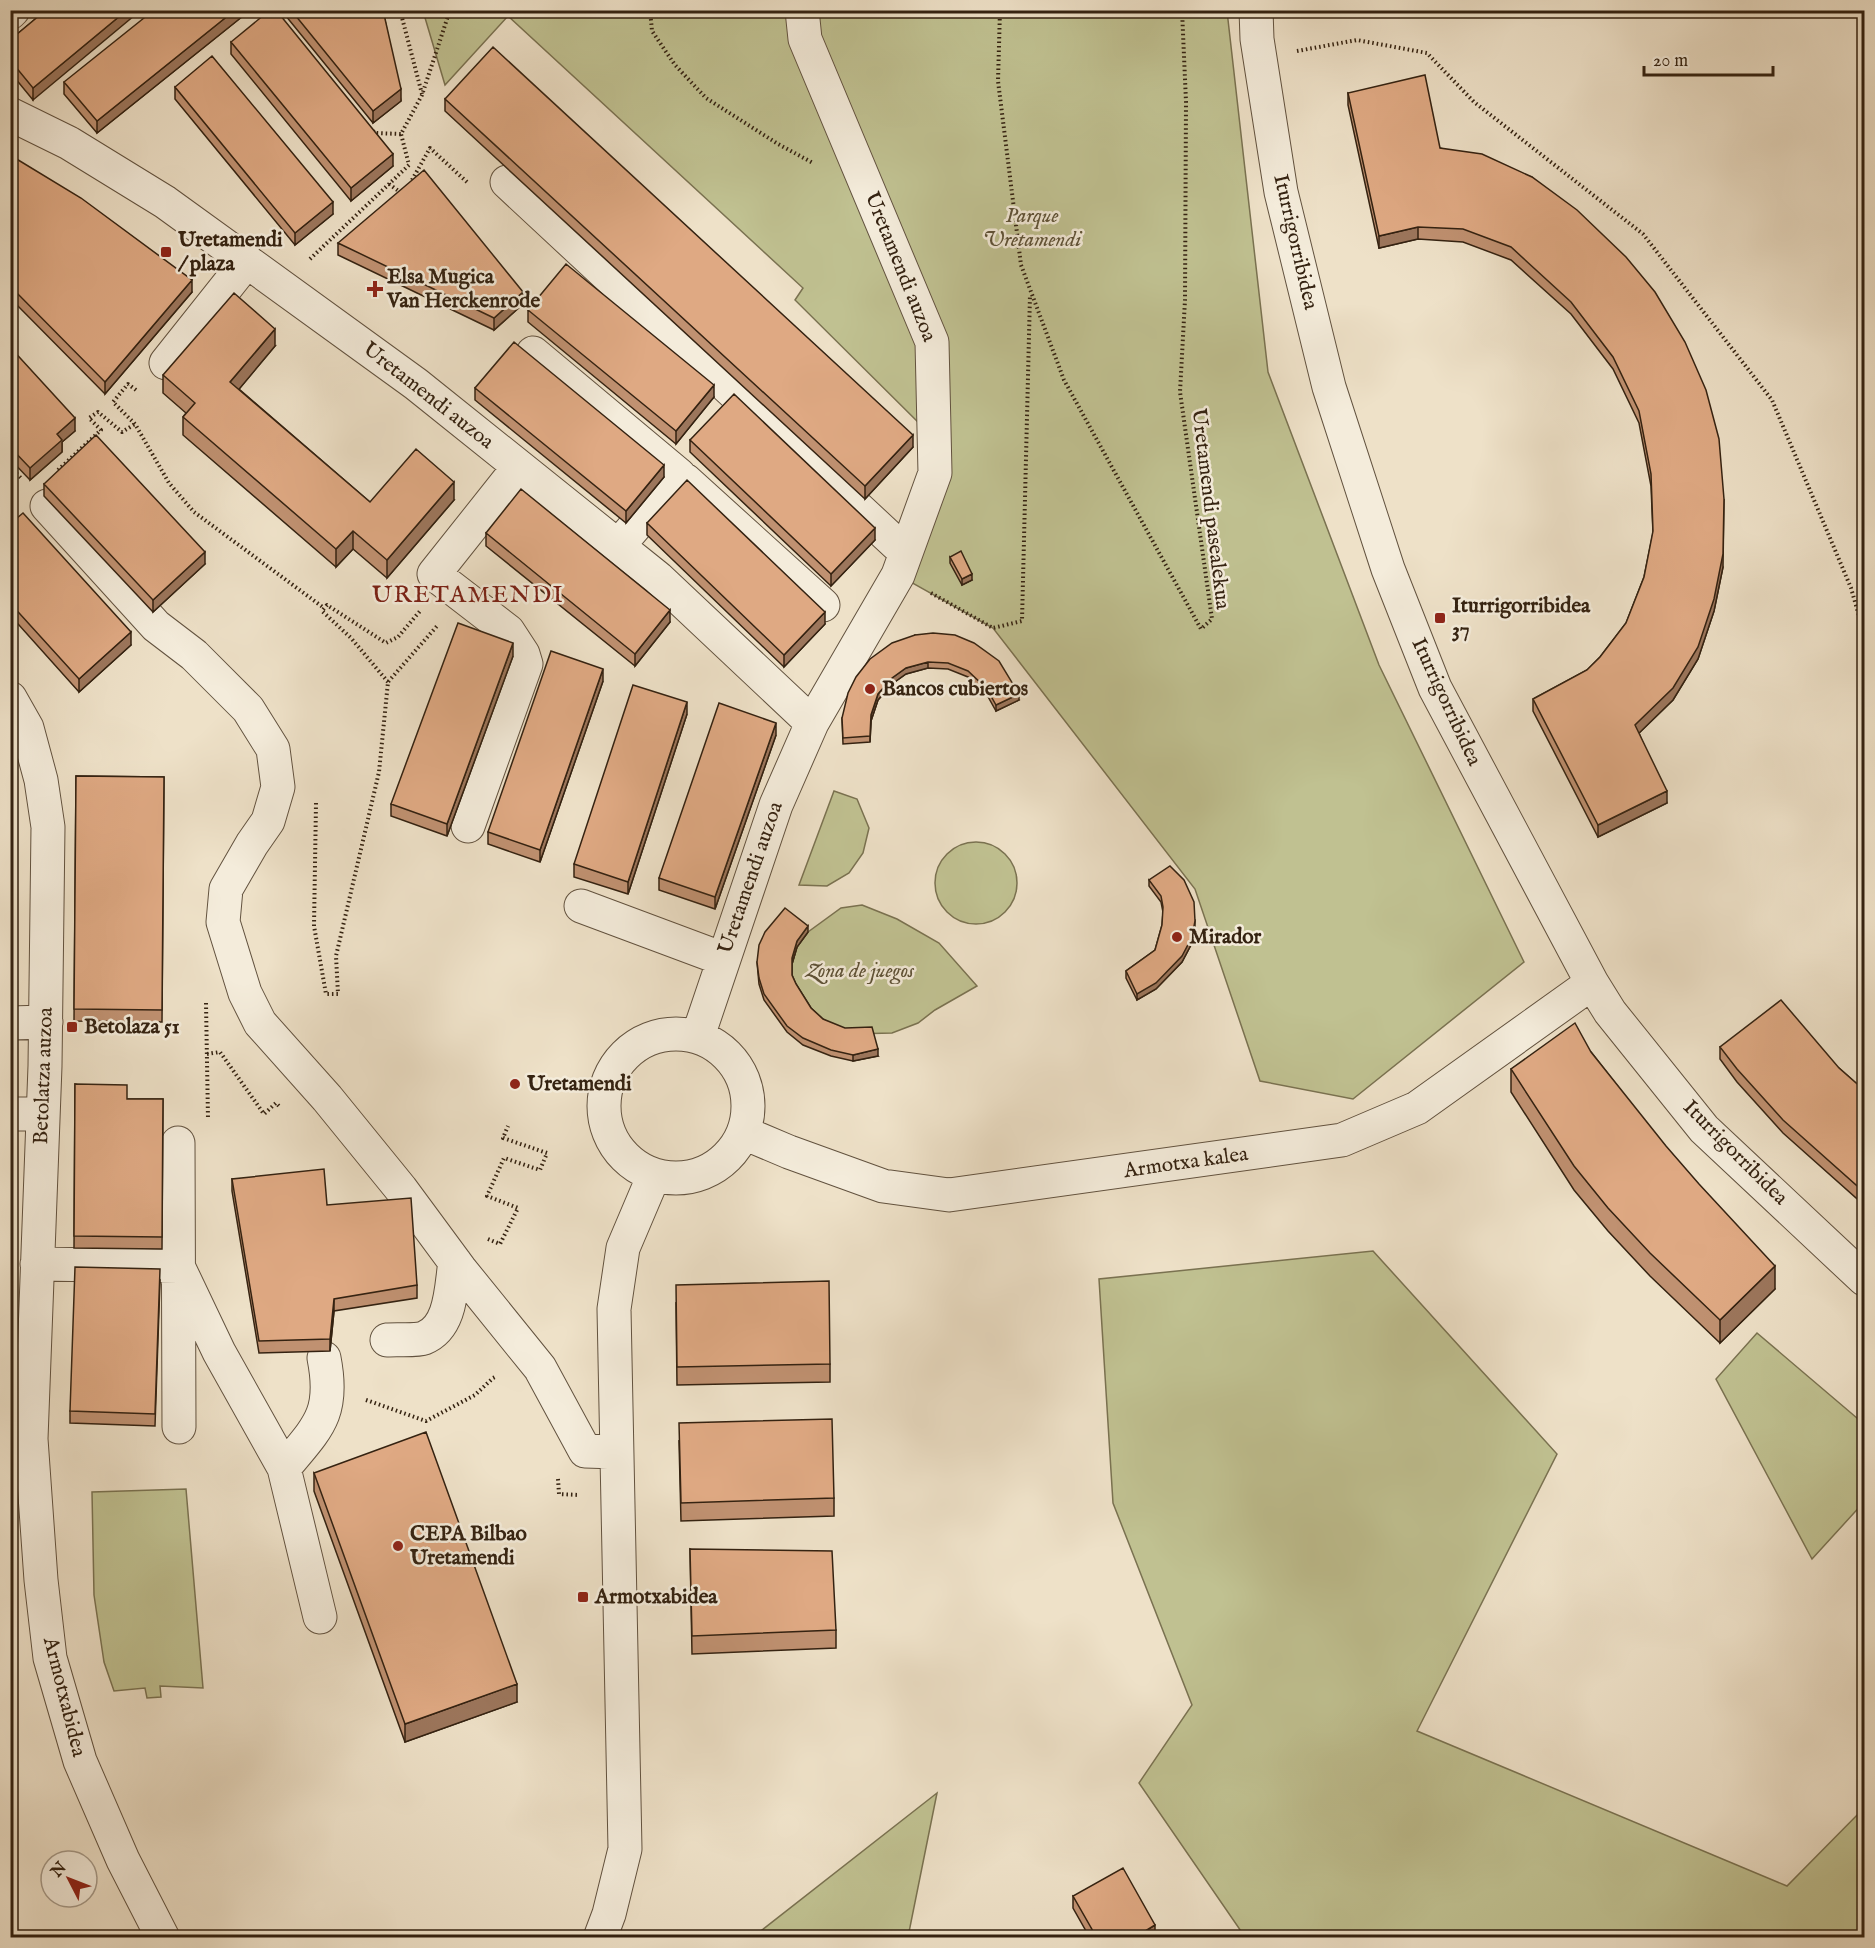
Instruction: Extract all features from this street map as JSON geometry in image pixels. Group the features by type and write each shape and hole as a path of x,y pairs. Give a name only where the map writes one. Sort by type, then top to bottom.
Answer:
{"street":[{"name":"Uretamendi auzoa","path":"698,1035 776,805 812,723 902,564 934,473 932,342 805,39 802,10"},
{"name":"Iturrigorribidea","path":"1256,10 1281,192 1329,387 1388,569 1435,688 1592,983 1610,1012 1704,1128 1864,1279"},
{"name":"Uretamendi auzoa","path":"10,114 69,143 165,202 416,384 658,578 812,723"},
{"path":"507,182 902,564"},
{"path":"166,363 247,261"},
{"path":"533,353 680,475 823,605"},
{"path":"468,826 526,664 523,654 508,631 434,574 519,467"},
{"path":"618,546 680,475"},
{"path":"49,491 156,626 194,655 248,709 273,749 278,787 268,821 226,889 223,921 245,993 260,1023 335,1107 540,1368 585,1451 616,1452"},
{"name":"Betolatza auzoa","path":"10,698 27,728 41,780 48,827 46,1022 37,1264 21,1440"},
{"path":"580,906 723,958"},
{"name":"Armotxa kalea","path":"744,1133 883,1186 949,1195 1342,1140 1418,1108 1592,983"},
{"path":"10,1023 46,1022"},
{"path":"659,1035 698,1035 726,1052 739,1070 747,1089 749,1111 744,1133 731,1154 711,1170 688,1178 654,1175 640,1169 621,1154 608,1133 603,1108 607,1084 618,1062 636,1045 659,1035"},
{"path":"10,1114 43,1114"},
{"path":"178,1143 179,1427"},
{"path":"600,1938 609,1914 625,1849 614,1309 623,1248 654,1175"},
{"path":"387,1340 424,1338 435,1330 446,1317 455,1262"},
{"path":"37,1264 177,1266"},
{"path":"177,1266 219,1352 284,1468 320,1617"},
{"path":"284,1468 314,1432 324,1416 328,1377 324,1358"},
{"name":"Armotxabidea","path":"21,1440 50,1658 80,1761 123,1860 163,1937"}],"path":[{"path":"400,10 422,95"},
{"path":"281,286 409,165 401,134 422,95 450,10"},
{"path":"650,10 652,31 675,65 706,98 778,144 819,166"},
{"name":"Uretamendi pasealekua","path":"1000,10 998,81 1021,265 1064,380 1201,629 1212,620 1180,392 1185,300 1186,102 1182,10"},
{"path":"1261,58 1357,40 1427,53 1474,102 1643,234 1772,400 1851,588 1864,633"},
{"path":"367,125 375,133 401,134"},
{"path":"389,184 399,192 414,178 430,148 474,189"},
{"name":"Uretamendi pasealekua","path":"902,564 993,628 1022,621 1030,291"},
{"path":"49,491 101,430 89,418 98,412 122,432 135,424 169,483 194,512 324,608"},
{"path":"324,608 327,605 386,644 398,638 444,582"},
{"path":"324,608 322,611 351,638 388,682"},
{"path":"317,795 314,926 326,994 338,994 336,956 379,772 388,682 443,619"},
{"path":"427,1225 444,1221 500,1244 518,1208 486,1196 504,1158 540,1170 547,1153 502,1138 508,1126"},
{"path":"360,1398 426,1421 475,1395 493,1378 501,1376"},
{"path":"557,1471 559,1494 617,1496"}],"green space":[{"name":"Parque Uretamendi","path":"423,11 1227,11 1268,372 1379,665 1524,962 1353,1099 1260,1081 1195,889 993,628 898,575 934,438 795,300 803,288 508,16 445,85"},
{"path":"834,791 857,799 869,828 863,853 849,873 827,886 799,885"},
{"path":"968,842 984,842 999,849 1010,860 1017,875 1014,899 1005,912 984,924 968,924 953,917 942,906 935,891 935,875 942,860 953,849"},
{"name":"Zona de juegos","path":"862,905 897,919 939,943 977,986 935,1010 918,1023 892,1033 851,1034 811,1014 792,981 792,964 797,947 808,932 841,908"},
{"path":"1373,1251 1557,1454 1417,1731 1787,1886 1864,1808 1864,1937 1245,1937 1139,1783 1192,1705 1113,1503 1099,1279"},
{"path":"1757,1333 1864,1424 1864,1502 1812,1559 1716,1379"},
{"path":"186,1489 203,1688 160,1686 161,1697 147,1698 145,1688 114,1691 104,1662 94,1595 92,1492"},
{"path":"937,1793 908,1937 753,1937"}],"building":[{"path":"46,10 127,10 33,88 10,60 10,40"},
{"path":"154,10 235,10 97,121 64,82"},
{"path":"270,10 276,10 393,154 351,188 231,42"},
{"path":"291,10 383,10 401,89 373,111"},
{"path":"493,47 913,435 865,486 445,99"},
{"path":"212,56 333,202 295,233 175,87"},
{"path":"1425,75 1440,148 1482,154 1532,177 1577,210 1626,257 1655,292 1685,342 1706,390 1719,439 1724,499 1723,554 1714,599 1698,647 1673,688 1635,725 1667,791 1598,825 1533,699 1587,670 1600,657 1626,623 1644,577 1653,531 1651,474 1639,411 1613,357 1571,302 1511,247 1463,229 1418,227 1379,236 1348,93"},
{"path":"10,155 81,198 192,280 105,382 10,286"},
{"path":"424,170 523,292 494,318 338,243"},
{"path":"566,264 714,385 676,431 528,310"},
{"path":"234,293 275,329 230,382 370,502 416,449 454,482 387,560 353,531 336,549 183,417 195,403 163,375"},
{"path":"514,342 664,465 626,511 475,388"},
{"path":"10,347 75,418 57,434 62,440 30,468 10,447"},
{"path":"734,394 875,528 831,574 690,440"},
{"path":"96,435 205,552 153,600 44,484"},
{"path":"687,480 825,612 784,655 647,523"},
{"path":"521,489 670,610 635,654 486,533"},
{"path":"23,513 131,632 79,679 10,603 10,524"},
{"path":"961,551 972,574 962,579 950,557"},
{"path":"458,623 513,643 447,824 391,804"},
{"name":"Bancos cubiertos","path":"933,633 955,635 974,643 999,661 1019,694 996,705 987,689 968,671 948,663 928,662 906,668 892,678 878,694 871,715 870,736 843,738 842,718 848,693 856,677 870,659 892,643 915,635"},
{"path":"551,651 603,669 540,850 488,832"},
{"path":"633,685 687,702 628,882 574,864"},
{"path":"719,703 776,723 715,897 659,878"},
{"path":"76,776 164,777 162,1010 74,1009"},
{"name":"Mirador","path":"1170,866 1184,880 1194,902 1195,921 1192,937 1182,956 1156,983 1137,994 1126,971 1155,950 1162,925 1161,896 1149,880"},
{"path":"785,908 808,926 797,941 792,958 792,975 811,1008 823,1019 845,1028 872,1027 878,1049 853,1055 831,1050 803,1038 787,1026 764,994 757,962 759,945 765,932"},
{"path":"1781,1000 1839,1068 1864,1090 1864,1192 1783,1120 1720,1047"},
{"path":"1575,1023 1591,1052 1666,1146 1775,1266 1720,1320 1650,1253 1608,1208 1574,1166 1511,1069"},
{"path":"75,1084 127,1085 127,1099 163,1099 162,1237 74,1236"},
{"path":"324,1169 327,1205 411,1198 417,1285 334,1299 330,1339 259,1341 232,1179"},
{"path":"75,1267 160,1269 155,1414 70,1411"},
{"path":"829,1281 830,1364 677,1367 676,1285"},
{"path":"832,1419 834,1498 681,1503 679,1423"},
{"name":"CEPA Bilbao Uretamendi","path":"426,1432 517,1684 405,1724 314,1473"},
{"path":"690,1549 832,1551 836,1630 692,1636"},
{"path":"1123,1868 1155,1925 1134,1938 1097,1938 1073,1896"}],"place":[{"name":"Uretamendi / plaza","path":"166,252"},
{"name":"Elsa Mugica Van Herckenrode","path":"375,289"},
{"name":"Iturrigorribidea 37","path":"1440,618"},
{"name":"Bancos cubiertos","path":"870,689"},
{"name":"Mirador","path":"1177,937"},
{"name":"Betolaza 51","path":"72,1027"},
{"name":"Uretamendi","path":"515,1084"},
{"name":"CEPA Bilbao Uretamendi","path":"398,1546"},
{"name":"Armotxabidea","path":"583,1597"}],"district":[{"name":"URETAMENDI","path":"468,595"}]}
